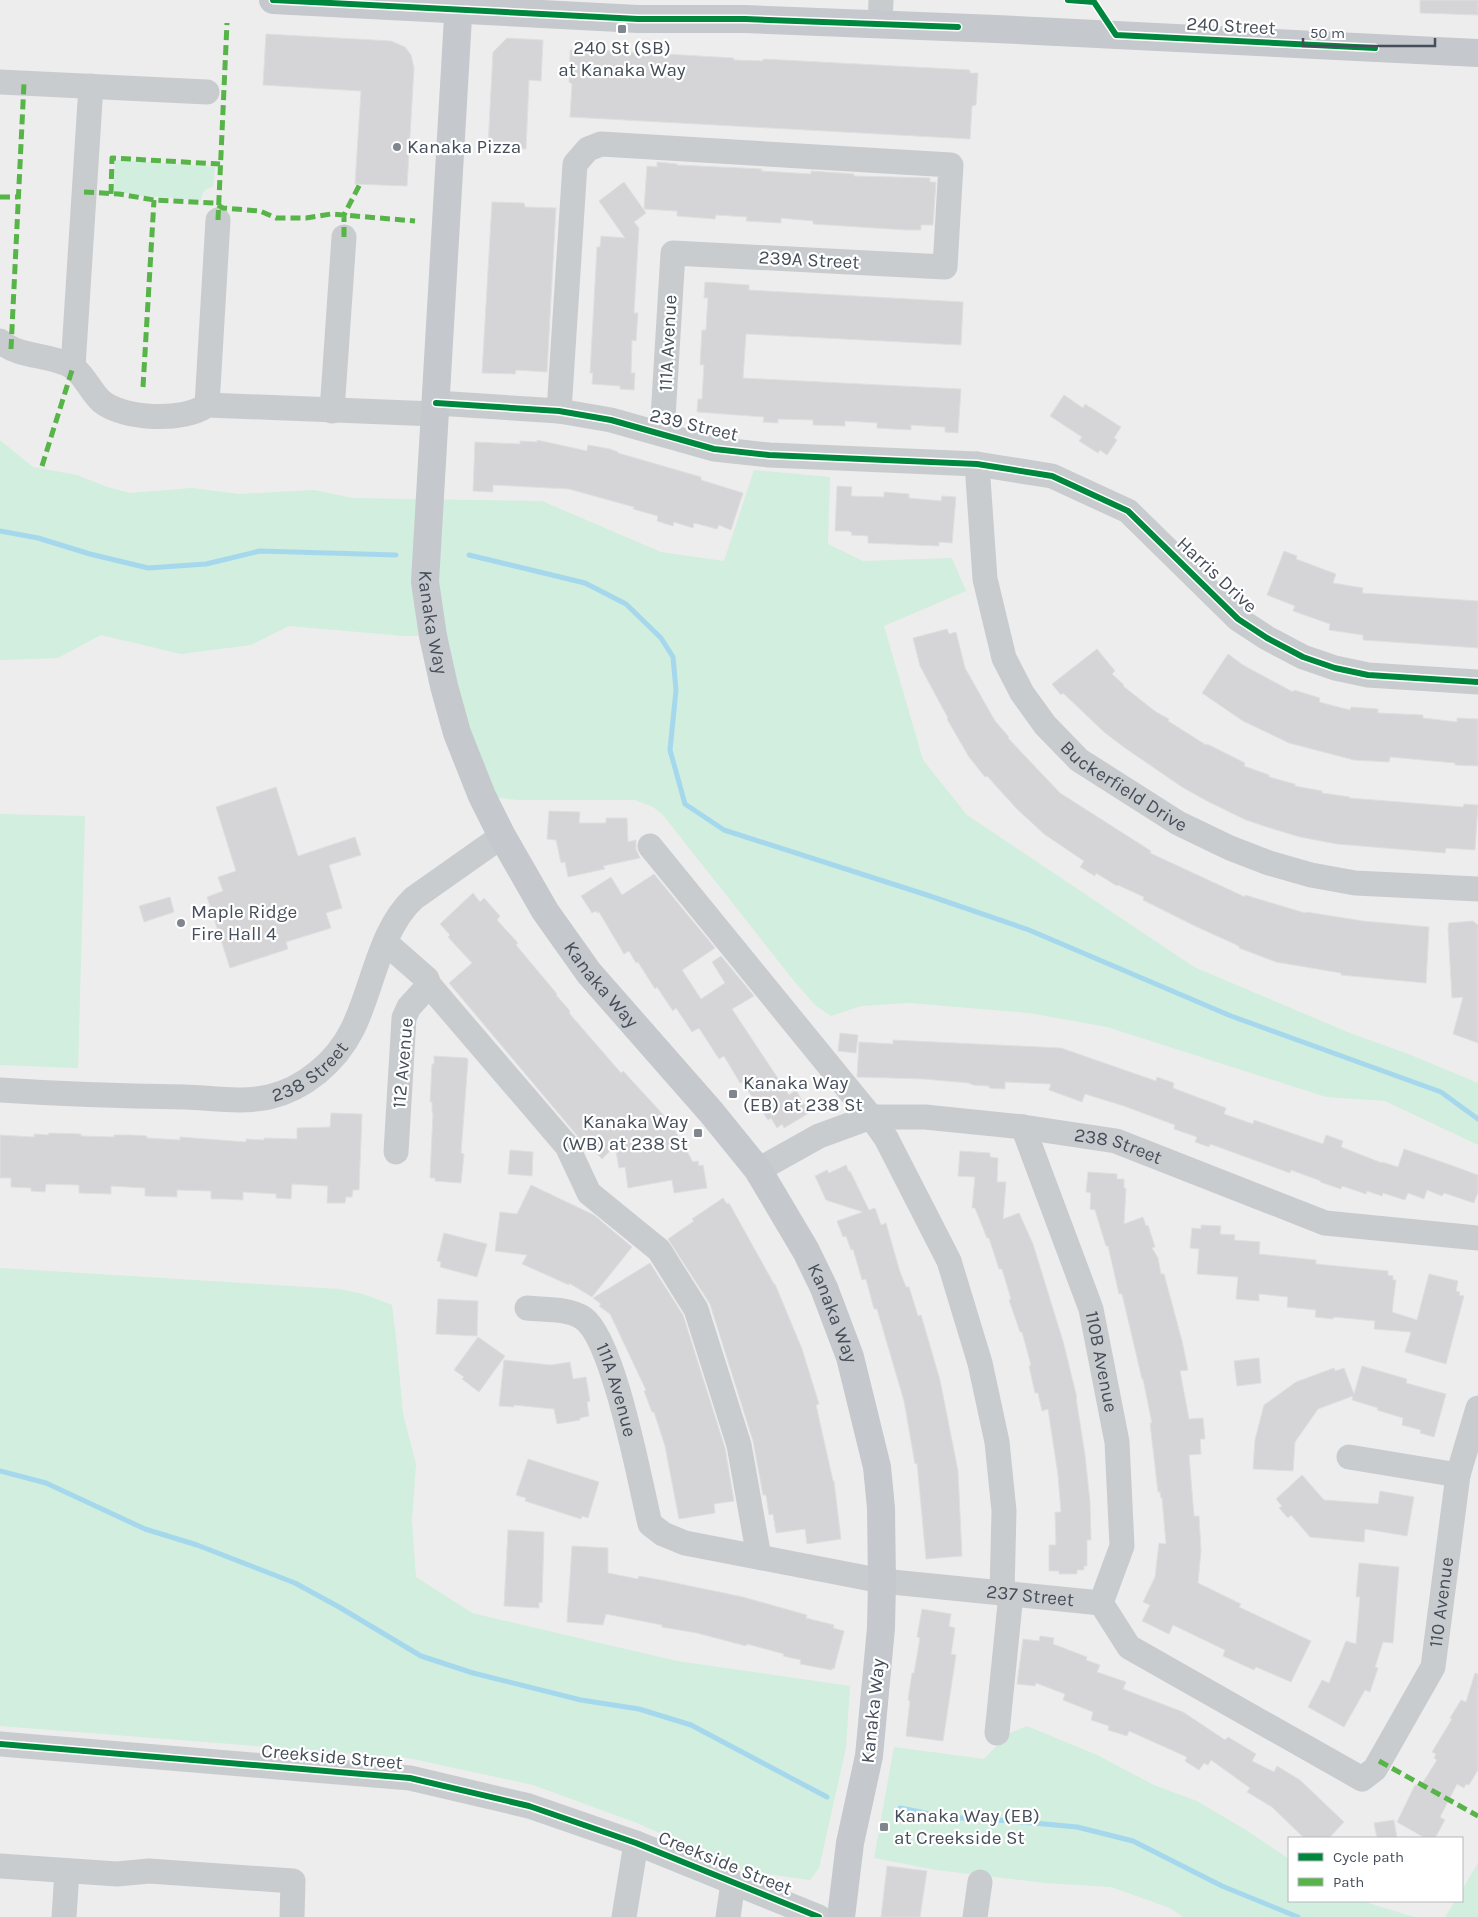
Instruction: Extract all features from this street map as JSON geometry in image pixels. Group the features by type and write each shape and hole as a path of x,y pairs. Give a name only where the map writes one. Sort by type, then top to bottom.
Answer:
{"main road":[{"name":"240 Street","path":"273,0 458,5 638,19 746,19 881,12 1478,53"},
{"name":"Kanaka Way","path":"458,5 426,582 432,630 444,686 457,733 482,796 544,911 589,973 711,1112 758,1170 806,1251 824,1288 850,1357 877,1468 881,1508 882,1581 881,1628 869,1756 850,1843 841,1917"}],"street":[{"path":"0,82 207,92"},
{"path":"73,367 91,86"},
{"name":"239A Street","path":"560,411 575,164 588,149 601,144 951,165 945,267 673,253"},
{"path":"0,341 7,347 25,355 55,358 73,367 102,401 122,411 158,418 182,416 199,411 207,405 218,220"},
{"path":"332,411 344,237"},
{"name":"111A Avenue","path":"662,434 673,253"},
{"name":"239 Street","path":"207,405 332,411 436,408 560,411 611,420 714,449 769,455 977,464"},
{"name":"Harris Drive","path":"977,464 1052,476 1128,511 1238,619 1267,638 1303,657 1335,668 1368,675 1478,682"},
{"name":"Buckerfield Drive","path":"977,464 985,578 1004,658 1022,692 1045,725 1079,760 1178,823 1230,848 1269,863 1311,875 1355,883 1478,889"},
{"name":"238 Street","path":"0,1090 89,1095 241,1099 268,1098 298,1086 325,1066 338,1052 352,1030 396,918 409,902 502,836"},
{"path":"650,846 871,1117 886,1138 949,1261 980,1362 996,1442 1004,1511 1007,1594 997,1732"},
{"path":"386,943 427,978 429,985 567,1146 589,1193 659,1250 696,1309 739,1445 759,1557"},
{"name":"112 Avenue","path":"396,1152 404,1018 409,1007 429,985"},
{"name":"238 Street","path":"758,1170 819,1136 871,1117 925,1117 1023,1127 1116,1141 1325,1223 1478,1238"},
{"name":"110B Avenue","path":"1023,1127 1091,1309 1117,1442 1122,1546 1101,1603"},
{"name":"111A Avenue","path":"527,1308 567,1312 583,1318 594,1330 616,1381 650,1524"},
{"name":"110 Avenue","path":"1362,1779 1375,1768 1433,1668 1458,1475 1478,1408"},
{"path":"1349,1457 1458,1475"},
{"name":"237 Street","path":"650,1524 663,1534 685,1543 882,1581 1101,1603 1129,1646 1362,1779"},
{"name":"Creekside Street","path":"0,1744 410,1778 529,1806 636,1843 819,1917"},
{"path":"624,1917 636,1843"},
{"path":"0,1866 116,1874 149,1870 293,1881 292,1917"},
{"path":"64,1917 67,1871"},
{"path":"975,1917 980,1882"},
{"path":"728,1917 733,1883"}],"green space":[{"path":"115,160 215,167 213,187 204,191 201,200 141,196 113,190"},
{"path":"0,440 33,467 77,475 107,487 130,493 192,488 239,494 314,490 353,498 542,501 661,552 724,561 754,470 830,477 828,544 863,561 952,558 966,591 884,626 923,760 967,815 1194,967 1350,1033 1411,1055 1478,1083 1478,1145 1385,1101 1326,1097 1107,1027 1029,1013 909,1003 861,1006 831,1016 815,1005 794,981 663,815 653,807 635,800 518,800 482,796 433,636 404,636 289,626 251,645 181,654 101,635 58,658 0,660"},
{"path":"0,814 85,816 78,1068 0,1065"},
{"path":"0,1268 339,1289 363,1294 392,1305 403,1414 416,1464 412,1521 416,1577 472,1613 677,1661 850,1686 846,1748 819,1868 810,1880 745,1871 637,1823 533,1785 408,1758 0,1726"},
{"path":"1027,1726 1097,1755 1154,1785 1197,1801 1246,1830 1288,1858 1288,1902 1365,1902 1414,1917 1183,1917 1170,1908 1111,1887 1045,1883 936,1870 874,1858 894,1747 984,1759 1008,1734"},
{"path":"1478,1863 1478,1917 1445,1917 1454,1902 1463,1902 1463,1888"}],"building":[{"path":"1420,0 1478,0 1478,15 1420,13"},
{"path":"266,34 391,41 405,47 411,55 414,68 407,186 355,184 361,91 263,85"},
{"path":"507,38 543,40 541,81 529,80 526,149 488,147 493,52"},
{"path":"570,50 734,58 734,60 763,61 763,59 970,70 970,73 978,73 976,105 972,106 970,139 570,117 572,84 569,82"},
{"path":"657,162 811,174 811,171 854,174 854,176 930,178 930,182 936,182 933,225 921,225 921,230 907,230 813,224 813,221 781,218 781,223 746,221 747,217 716,215 715,219 677,216 677,211 644,209 647,166 657,167"},
{"path":"624,182 646,213 634,222 639,228 634,313 638,313 636,341 632,340 631,373 635,373 634,390 620,389 620,386 592,384 593,373 590,373 597,247 600,247 601,236 625,238 599,201"},
{"path":"492,202 524,203 525,207 556,208 547,372 516,370 515,374 482,373"},
{"path":"705,282 749,285 749,290 963,302 961,345 746,334 743,378 961,389 958,433 945,432 945,427 911,425 911,430 877,428 877,423 845,421 845,426 813,425 813,420 778,419 778,423 763,422 764,417 697,412 698,399 702,399 704,365 700,365 702,330 706,330 708,298 704,298"},
{"path":"1064,395 1083,408 1085,404 1121,427 1114,438 1117,440 1107,455 1100,450 1098,453 1079,441 1082,437 1050,416"},
{"path":"537,440 587,451 588,445 610,449 701,477 701,480 743,493 731,530 719,525 717,529 694,523 693,528 674,522 673,526 657,521 658,516 633,509 634,507 569,489 493,485 493,492 473,491 475,442 520,444 520,441 537,442"},
{"path":"837,486 852,487 851,496 884,497 884,492 909,494 909,498 941,501 942,496 956,497 952,543 939,542 939,546 868,543 868,536 851,535 852,533 849,531 835,531"},
{"path":"1284,551 1297,556 1296,559 1336,574 1333,583 1363,588 1362,593 1478,601 1478,648 1363,640 1363,635 1329,630 1330,624 1293,611 1295,606 1267,595"},
{"path":"947,629 949,634 956,632 965,668 995,721 1008,738 1060,793 1151,851 1150,853 1245,897 1245,895 1305,913 1429,927 1426,983 1341,975 1341,973 1276,962 1239,948 1239,946 1143,900 1144,897 1117,886 1096,873 1095,876 1080,867 1084,861 1044,834 1017,809 987,776 985,777 969,757 947,719 920,666 913,638"},
{"path":"1097,649 1115,671 1112,674 1123,686 1156,712 1169,719 1168,721 1206,745 1245,763 1244,766 1269,775 1269,777 1295,784 1295,786 1349,798 1463,807 1464,804 1478,805 1475,850 1446,848 1445,853 1337,844 1300,837 1270,828 1246,820 1207,801 1182,787 1125,748 1104,732 1063,693 1061,695 1052,684"},
{"path":"1228,654 1243,665 1293,692 1294,690 1320,698 1319,702 1350,710 1351,707 1378,709 1378,713 1423,715 1423,718 1457,722 1457,718 1478,719 1478,766 1390,757 1389,762 1354,760 1289,743 1243,721 1202,693"},
{"path":"276,787 298,856 355,837 361,855 329,865 342,908 326,913 331,928 286,942 288,949 230,968 207,897 223,891 218,877 236,871 216,807"},
{"path":"549,811 580,812 579,823 606,823 606,818 627,818 628,842 636,840 636,849 640,858 603,866 605,869 568,877 565,862 561,863 556,840 547,839"},
{"path":"654,874 715,948 682,970 701,999 725,983 712,962 721,956 754,996 732,1009 789,1095 796,1090 809,1113 784,1128 782,1124 777,1128 771,1118 768,1120 742,1082 740,1083 724,1056 719,1059 699,1028 692,1032 676,1008 673,1011 657,987 655,989 629,951 624,954 599,912 592,913 581,896 611,877 622,895"},
{"path":"473,893 480,902 484,898 500,916 497,920 518,943 516,945 557,994 570,1011 569,1013 621,1073 623,1071 670,1122 693,1162 698,1161 699,1166 703,1165 707,1188 674,1193 672,1180 628,1188 625,1167 619,1168 615,1146 602,1159 582,1137 580,1139 449,983 472,963 448,937 450,935 440,924"},
{"path":"170,897 174,912 144,922 139,906"},
{"path":"1473,921 1478,925 1478,1043 1453,1034 1463,997 1452,998 1448,928 1449,923"},
{"path":"840,1033 858,1035 856,1053 838,1051"},
{"path":"893,1040 1061,1048 1156,1081 1157,1077 1174,1083 1173,1088 1226,1108 1224,1114 1253,1124 1254,1120 1323,1144 1326,1135 1343,1141 1341,1147 1382,1163 1398,1167 1404,1149 1442,1162 1478,1175 1478,1192 1474,1203 1444,1193 1442,1196 1427,1190 1424,1199 1408,1193 1405,1200 1383,1193 1382,1196 1367,1191 1366,1194 1342,1186 1341,1189 1291,1170 1290,1173 1210,1144 1209,1147 1195,1142 1197,1137 1174,1129 1175,1125 1124,1106 1085,1094 1082,1102 1049,1090 1051,1084 1005,1082 1005,1089 989,1088 989,1086 969,1083 924,1079 857,1077 859,1042 893,1044"},
{"path":"434,1056 467,1058 468,1060 461,1153 464,1154 461,1183 435,1181 435,1178 430,1178 433,1113 432,1102 430,1102"},
{"path":"331,1113 362,1114 359,1190 353,1190 352,1197 346,1197 345,1203 327,1203 328,1186 292,1184 291,1199 276,1198 276,1194 243,1192 243,1200 211,1199 211,1191 177,1190 177,1197 145,1196 145,1188 111,1186 111,1194 79,1193 79,1185 46,1184 45,1192 31,1191 31,1188 11,1187 11,1178 0,1178 0,1135 34,1137 34,1134 48,1135 49,1133 114,1137 114,1135 132,1135 147,1136 147,1138 180,1140 180,1137 246,1142 246,1139 297,1139 297,1128 330,1127"},
{"path":"510,1150 533,1152 532,1176 508,1174"},
{"path":"960,1151 990,1153 990,1157 998,1158 997,1182 1006,1182 1003,1219 1019,1213 1033,1244 1063,1341 1077,1398 1090,1502 1091,1540 1087,1540 1087,1566 1084,1566 1084,1570 1077,1570 1077,1574 1059,1574 1059,1571 1049,1571 1049,1545 1056,1545 1055,1512 1061,1512 1058,1475 1048,1409 1042,1411 1038,1393 1035,1393 1029,1366 1031,1365 1022,1332 1020,1332 1009,1300 1011,1299 1002,1269 999,1269 989,1238 987,1238 975,1208 972,1208 975,1177 958,1176"},
{"path":"846,1165 869,1210 875,1208 881,1225 886,1223 900,1272 906,1287 909,1287 918,1316 921,1315 940,1380 958,1471 962,1556 926,1559 917,1463 915,1464 904,1401 877,1309 874,1309 866,1279 862,1280 853,1249 851,1250 846,1236 843,1237 837,1221 863,1212 826,1200 815,1176 827,1170 829,1173"},
{"path":"1088,1172 1117,1174 1117,1179 1124,1179 1124,1188 1126,1188 1124,1224 1143,1217 1146,1226 1148,1225 1155,1247 1152,1248 1158,1258 1161,1274 1164,1274 1182,1341 1188,1370 1180,1371 1189,1419 1203,1418 1205,1439 1200,1439 1201,1454 1189,1455 1194,1516 1199,1516 1201,1550 1198,1583 1241,1604 1239,1607 1311,1641 1291,1682 1256,1667 1254,1670 1223,1656 1225,1650 1173,1625 1169,1634 1142,1621 1150,1605 1143,1602 1155,1577 1159,1543 1166,1544 1162,1498 1160,1492 1158,1492 1150,1423 1152,1423 1143,1379 1122,1294 1119,1294 1108,1246 1106,1246 1095,1210 1090,1209 1091,1193 1086,1192"},
{"path":"531,1185 594,1215 632,1247 592,1297 569,1283 569,1285 522,1264 527,1255 495,1251 500,1212 517,1214"},
{"path":"723,1198 727,1204 729,1203 775,1284 802,1349 819,1404 816,1405 834,1481 841,1539 807,1544 805,1529 776,1533 773,1514 769,1515 766,1495 763,1495 753,1441 710,1304 668,1239 694,1221 692,1219"},
{"path":"1201,1225 1221,1226 1220,1234 1235,1235 1234,1240 1260,1242 1259,1254 1316,1260 1316,1264 1388,1271 1388,1275 1393,1276 1393,1280 1396,1280 1392,1312 1417,1320 1429,1274 1458,1281 1456,1291 1460,1292 1459,1295 1464,1296 1446,1364 1405,1352 1411,1332 1374,1329 1375,1321 1315,1317 1316,1310 1287,1307 1288,1297 1259,1294 1259,1301 1236,1299 1238,1277 1197,1274 1199,1249 1190,1248 1192,1228 1201,1229"},
{"path":"444,1233 487,1244 477,1277 440,1267 441,1262 437,1261"},
{"path":"650,1263 683,1315 725,1448 734,1501 714,1504 715,1513 679,1519 665,1446 654,1412 652,1412 644,1391 646,1390 610,1314 599,1306 601,1304 593,1298"},
{"path":"438,1299 478,1301 477,1336 436,1334"},
{"path":"478,1337 505,1356 479,1392 454,1370"},
{"path":"1259,1358 1261,1383 1237,1386 1234,1361"},
{"path":"504,1360 551,1365 570,1362 573,1379 586,1377 590,1401 587,1402 589,1416 580,1418 580,1420 557,1424 554,1409 514,1405 514,1407 499,1406"},
{"path":"1362,1366 1407,1379 1406,1383 1446,1394 1434,1437 1420,1433 1421,1430 1402,1425 1403,1418 1352,1400 1353,1396 1318,1409 1295,1442 1293,1471 1253,1469 1255,1440 1264,1405 1296,1382 1334,1368 1335,1371 1344,1368 1354,1394"},
{"path":"528,1459 599,1482 588,1518 582,1516 581,1519 525,1501 526,1498 516,1495"},
{"path":"1302,1475 1324,1500 1378,1504 1380,1491 1414,1497 1407,1536 1365,1529 1364,1542 1310,1537 1291,1515 1288,1518 1279,1508 1282,1506 1276,1499"},
{"path":"508,1530 544,1532 542,1603 539,1602 539,1608 504,1606"},
{"path":"572,1546 608,1548 608,1573 638,1579 639,1576 743,1597 807,1615 806,1618 834,1625 833,1628 844,1631 834,1669 800,1664 801,1660 747,1644 746,1646 697,1633 662,1627 662,1625 606,1614 603,1625 567,1622"},
{"path":"1359,1563 1399,1567 1393,1643 1383,1642 1375,1667 1378,1668 1370,1692 1365,1690 1344,1727 1308,1707 1322,1680 1329,1683 1346,1641 1356,1644 1360,1597 1356,1597"},
{"path":"922,1609 951,1614 949,1626 955,1628 951,1654 956,1655 943,1741 906,1736 910,1701 908,1700 920,1638 917,1637"},
{"path":"1040,1636 1054,1638 1053,1644 1087,1657 1086,1660 1100,1665 1097,1672 1126,1682 1123,1689 1183,1712 1225,1740 1228,1737 1256,1754 1252,1761 1274,1772 1277,1766 1300,1780 1344,1822 1330,1837 1303,1837 1272,1807 1247,1792 1250,1788 1211,1760 1208,1765 1204,1763 1199,1770 1185,1761 1187,1757 1129,1731 1127,1736 1108,1730 1109,1726 1091,1720 1093,1712 1063,1700 1065,1694 1036,1683 1035,1686 1017,1684 1023,1639 1039,1641"},
{"path":"1475,1673 1478,1674 1478,1770 1469,1785 1466,1784 1464,1788 1457,1784 1440,1817 1445,1820 1436,1837 1423,1837 1397,1822 1415,1785 1420,1787 1437,1760 1434,1758 1436,1754 1432,1752 1452,1719 1450,1718 1461,1700 1466,1702"},
{"path":"1394,1820 1397,1837 1377,1837 1374,1823"},
{"path":"887,1866 927,1871 920,1917 881,1917"}],"waterway":[{"path":"0,531 38,538 90,554 148,568 206,564 260,551 396,555"},
{"path":"469,555 585,583 626,604 661,638 673,657 676,690 670,750 685,804 724,830 1029,930 1231,1016 1441,1092 1478,1119"},
{"path":"0,1471 46,1483 145,1529 197,1545 295,1583 421,1656 473,1673 581,1700 639,1709 691,1725 827,1797"},
{"path":"900,1808 946,1817 1077,1827 1133,1841 1222,1886 1298,1917"}],"marked path":[{"path":"218,220 227,23"},
{"path":"11,349 24,83"},
{"path":"111,194 112,158 220,164"},
{"path":"344,237 344,215 360,184"},
{"path":"84,192 119,194 154,200 214,203 223,208 260,211 276,218 306,218 331,214 415,221"},
{"path":"0,197 18,197"},
{"path":"143,387 154,200"},
{"path":"42,466 73,367"},
{"path":"1379,1761 1478,1816"}],"cycle path":[{"path":"273,0 638,19 745,19 958,27"},
{"path":"1068,0 1094,2 1116,35 1375,48"},
{"path":"436,403 559,411 611,420 714,449 769,455 977,464 1052,476 1128,511 1238,619 1267,638 1303,657 1335,668 1368,675 1478,682"},
{"path":"0,1744 410,1778 529,1806 636,1843 819,1917"}],"place":[{"name":"240 St (SB) at Kanaka Way","path":"622,29"},
{"name":"Kanaka Pizza","path":"397,147"},
{"name":"Maple Ridge Fire Hall 4","path":"181,923"},
{"name":"Kanaka Way (EB) at 238 St","path":"733,1094"},
{"name":"Kanaka Way (WB) at 238 St","path":"698,1133"},
{"name":"Kanaka Way (EB) at Creekside St","path":"884,1827"}]}
